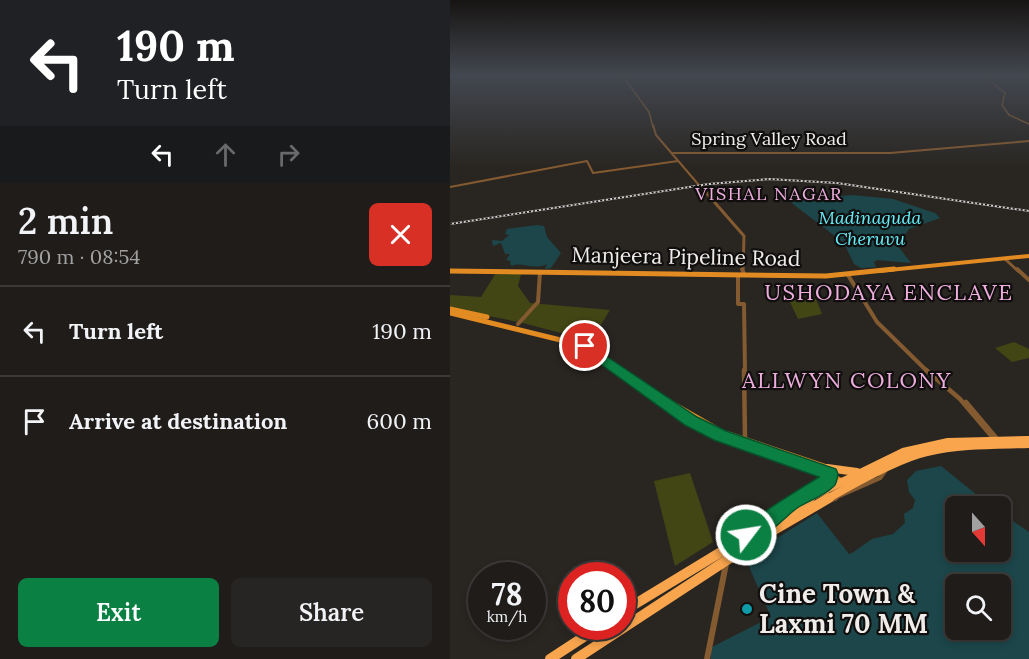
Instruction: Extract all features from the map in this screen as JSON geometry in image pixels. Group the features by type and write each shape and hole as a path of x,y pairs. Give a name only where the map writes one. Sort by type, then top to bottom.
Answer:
{"highway":[{"path":"576,659 821,501 864,470 903,452 930,444 996,440 1028,445"},
{"path":"636,603 777,516 848,482 887,468 914,455 951,447 1028,445"},
{"path":"777,516 789,504 827,482 828,471 848,473 864,470"},
{"path":"550,659 579,640"}],"main road":[{"name":"Manjeera Pipeline Road","path":"736,275 848,276 1029,257"},
{"name":"Manjeera Pipeline Road","path":"450,271 848,276 1029,257"},
{"path":"450,311 518,324 590,348 668,407 708,430 828,471"},
{"path":"450,311 590,344 656,394 694,418 723,433 745,439 828,471 848,482"}],"street":[{"path":"647,106 652,112 657,133 744,236 742,268 744,274"},
{"path":"1002,106 1004,110 1029,124"},
{"name":"Spring Valley Road","path":"672,152 891,153 1029,141"},
{"path":"450,187 587,161 593,173 678,160"},
{"path":"1005,259 1029,280"},
{"path":"742,268 736,275 738,304 744,304 745,439"},
{"path":"518,324 539,300 540,272"},
{"path":"848,276 877,321 963,399 996,440"},
{"path":"821,501 839,498 880,478 887,468"},
{"path":"707,659 726,561"}],"green space":[{"path":"496,273 521,274 518,286 530,303 610,310 591,341 523,323 450,308 450,295 481,297"},
{"path":"816,299 822,314 798,319 789,300"},
{"path":"1014,342 1029,349 1029,358 1012,362 995,348"},
{"path":"690,473 713,542 675,566 654,481"}],"water":[{"name":"Madinaguda Cheruvu","path":"852,195 893,199 935,213 940,218 909,229 897,245 911,263 877,260 874,262 876,267 861,268 854,264 844,243 789,201"},
{"path":"544,226 547,237 561,253 551,268 545,269 547,264 537,267 512,266 511,261 506,260 510,254 505,254 501,243 493,246 492,240 502,241 509,235 505,234 507,229"},
{"path":"941,466 978,496 945,496 945,562 1011,562 1011,520 1029,532 1029,659 711,659 710,648 771,617 747,557 817,513 849,554 872,539 893,534 905,523 904,514 913,508 915,500 909,492 907,480 916,471"}],"railway":[{"path":"450,224 709,184 769,179 837,183 1029,211"}],"place":[{"name":"Cine Town & Laxmi 70 MM","path":"747,609"}],"district":[{"name":"VISHAL NAGAR","path":"769,194"},
{"name":"USHODAYA ENCLAVE","path":"889,292"},
{"name":"ALLWYN COLONY","path":"847,380"}],"route":[{"path":"585,346 668,407 708,430 783,455 829,474 830,478 827,482 789,504 777,516 746,535"}]}
